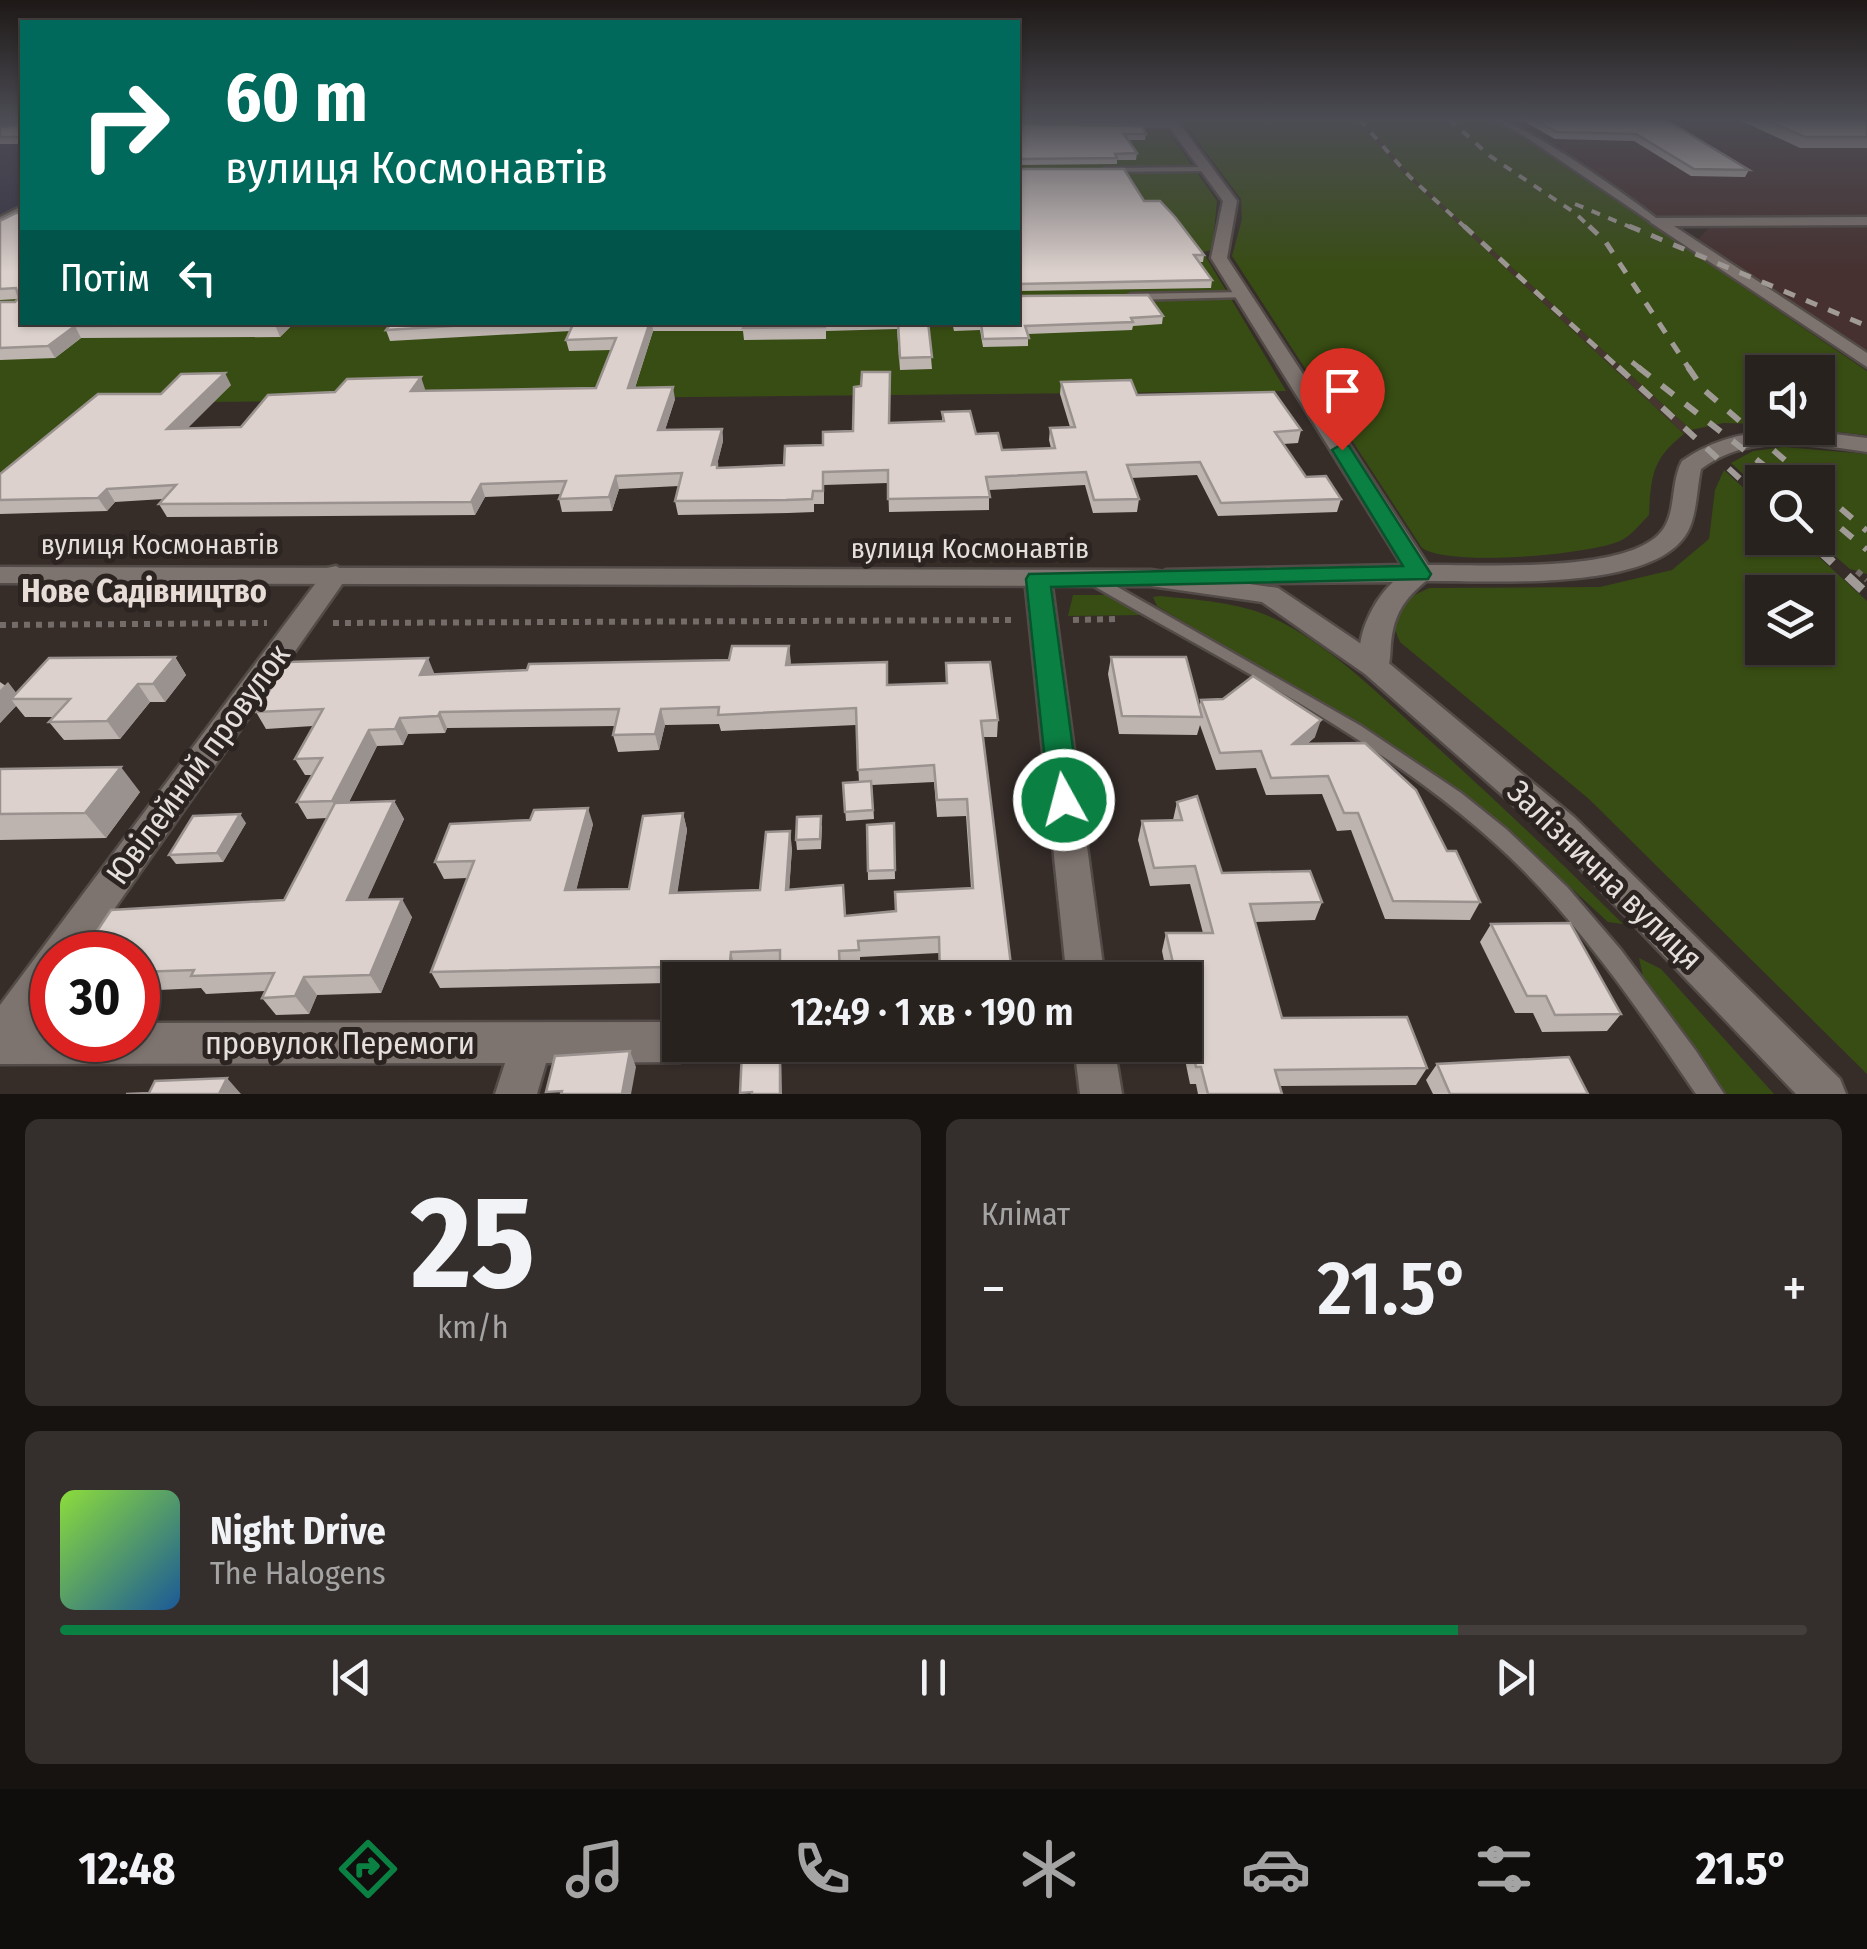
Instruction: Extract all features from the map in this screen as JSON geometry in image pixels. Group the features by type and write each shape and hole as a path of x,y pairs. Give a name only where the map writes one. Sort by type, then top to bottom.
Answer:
{"street":[{"path":"1207,170 1230,200 1219,258 1420,574 1389,597 1380,622 1375,667"},
{"path":"1657,222 1867,221"},
{"path":"1657,222 1867,361"},
{"name":"вулиця Космонавтів","path":"0,575 1038,579 1586,570 1650,556 1677,529 1690,466 1709,450 1733,440 1755,438 1867,446"},
{"name":"Ювілейний провулок","path":"77,932 336,574"},
{"name":"Залізнична вулиця","path":"1151,578 1268,594 1375,667 1562,827 1825,1094"},
{"path":"1038,579 1084,962"},
{"path":"0,1041 30,998"},
{"name":"провулок Перемоги","path":"0,1041 662,1042"},
{"path":"516,1094 532,1042"},
{"path":"1096,1062 1101,1094"}],"lane":[{"path":"1581,170 1657,222"},
{"path":"1112,297 1244,296"},
{"path":"1093,578 1401,761 1499,836 1570,906 1637,986 1712,1094"}],"path":[{"path":"1858,572 1867,580"},
{"path":"0,625 1160,618"}],"shaded area":[{"path":"0,170 20,170 20,207 0,217"},
{"path":"1402,170 1691,430 1684,434"},
{"path":"1588,170 1867,170 1867,219 1658,216"},
{"path":"1710,226 1867,227 1867,350 1696,242"}],"green space":[{"path":"1020,170 1195,170 1217,201 1212,250 1203,252 1286,391 108,403 0,487 0,224 20,213 20,325 1020,325"},
{"path":"1219,170 1402,170 1684,434 1665,452 1655,469 1649,515 1620,541 1579,551 1488,558 1437,554 1422,548 1232,256 1242,219 1241,199"},
{"path":"1406,170 1571,170 1867,371 1867,435 1835,432 1835,355 1745,355 1745,424 1723,423 1691,430"},
{"path":"1784,447 1867,454 1867,574 1850,569 1834,555 1835,465 1745,465 1745,476 1731,463 1753,451"},
{"path":"1724,470 1745,489 1745,555 1817,555 1867,601 1867,1074 1589,799 1400,642 1393,625 1402,601 1429,588 1600,587 1672,570 1709,539 1715,490"},
{"path":"1073,595 1108,595 1143,615 1068,616"},
{"path":"1153,597 1246,608 1313,641 1367,683 1623,924 1608,922 1507,829 1405,753 1157,606"},
{"path":"1639,958 1661,969 1774,1094 1724,1094 1645,985"}],"building":[{"path":"1020,170 1125,170 1144,201 1160,201 1175,217 1204,255 1194,255 1212,280 1020,284"},
{"path":"20,213 20,325 275,325 75,326 48,346 0,348 0,302 15,302 19,298 16,288 0,289 0,221"},
{"path":"1148,295 1163,316 1131,318 1133,322 1025,326 1029,338 983,339 981,325 1020,325 1020,296"},
{"path":"390,325 467,325 386,330"},
{"path":"573,325 649,325 628,388 673,387 658,430 722,429 712,465 717,464 717,468 784,465 785,446 823,445 823,432 853,431 854,387 861,386 862,372 890,372 889,423 944,421 942,412 970,411 976,434 998,433 1002,450 1055,448 1050,428 1075,427 1061,382 1131,380 1137,395 1274,392 1301,430 1275,432 1306,477 1326,476 1341,499 1221,503 1200,462 1127,465 1139,499 1094,500 1086,472 986,477 990,497 888,499 888,470 823,472 823,491 813,491 812,499 786,500 675,501 682,473 616,476 609,497 559,499 566,481 481,484 471,502 159,504 176,485 107,489 98,498 0,500 0,474 98,394 161,394 181,374 225,373 167,429 241,427 268,395 335,392 347,379 421,377 411,391 596,388 616,338 566,340"},
{"path":"744,325 825,325 825,327 743,328"},
{"path":"898,325 928,325 932,357 900,358"},
{"path":"732,646 789,646 786,665 887,662 887,685 947,683 946,663 990,662 998,720 981,721 1011,962 940,962 939,937 858,941 859,950 839,951 840,962 780,962 780,950 731,952 730,962 662,962 662,967 431,972 474,861 435,862 450,824 530,820 534,810 588,808 565,890 629,889 643,816 683,813 670,893 760,890 766,832 790,831 786,890 843,885 845,916 896,911 895,892 973,888 967,799 937,800 934,765 858,770 856,708 718,715 719,707 661,709 655,734 613,735 619,709 440,712 438,716 400,718 395,729 369,730 332,801 297,802 322,758 295,759 323,709 256,712 287,662 428,658 420,675 527,670 529,664 729,660"},
{"path":"175,657 153,684 138,684 107,721 49,722 70,699 11,699 49,658"},
{"path":"1111,657 1186,657 1202,717 1122,716"},
{"path":"1253,676 1321,720 1293,744 1365,743 1416,790 1447,851 1456,851 1480,902 1393,901 1358,813 1344,813 1328,776 1271,778 1261,751 1220,753 1201,700 1223,699"},
{"path":"121,767 85,813 0,814 0,769"},
{"path":"871,781 873,810 845,812 843,783"},
{"path":"1197,796 1222,873 1310,871 1322,902 1250,904 1282,1018 1407,1017 1427,1068 1275,1070 1282,1094 1208,1094 1201,1067 1196,1067 1195,1062 1202,1062 1202,962 1173,962 1166,933 1213,933 1195,866 1154,868 1142,821 1182,820 1177,802"},
{"path":"394,801 347,900 402,899 370,975 304,977 295,996 262,998 274,973 191,976 194,970 160,971 160,932 96,932 111,910 284,900 335,803"},
{"path":"240,814 217,853 169,855 193,816"},
{"path":"821,816 820,839 796,840 797,817"},
{"path":"894,823 895,870 868,871 867,825"},
{"path":"1570,923 1621,1014 1555,1015 1546,996 1527,996 1491,924"},
{"path":"630,1051 622,1094 546,1092 555,1056"},
{"path":"1569,1057 1588,1094 1450,1094 1437,1064"},
{"path":"742,1062 780,1062 780,1094 740,1093"},
{"path":"227,1078 219,1094 126,1094 149,1093 155,1081"}],"railway":[{"path":"1404,170 1467,229"},
{"path":"1511,170 1592,229"},
{"path":"1575,204 1635,229"},
{"path":"1464,226 1621,370"},
{"path":"1589,226 1605,241 1689,368"},
{"path":"1629,226 1867,326"},
{"path":"1632,362 1642,370"},
{"path":"1618,367 1745,483"},
{"path":"1638,367 1763,465"},
{"path":"1689,368 1703,389 1790,465"},
{"path":"1835,504 1867,531"},
{"path":"1835,523 1867,550"},
{"path":"1825,555 1867,594"}],"district":[{"name":"Нове Садівництво","path":"144,591"}],"route":[{"path":"1064,800 1038,579 1420,574 1342,450"}]}
